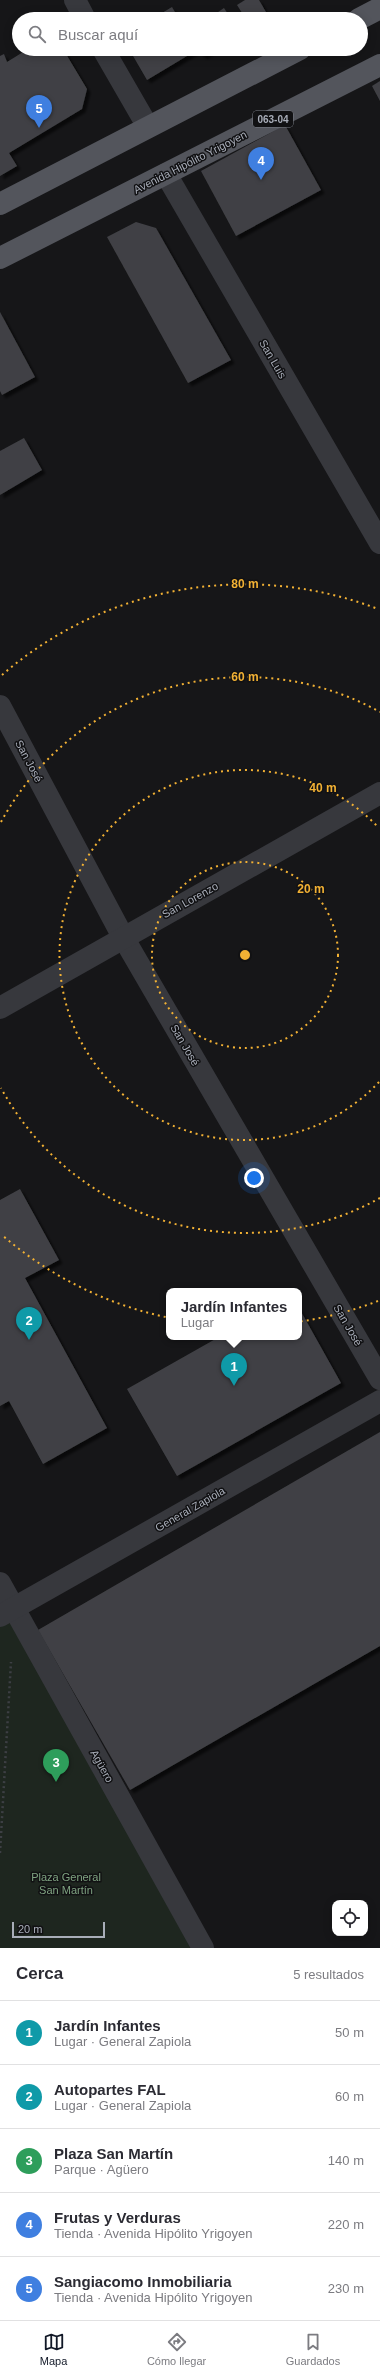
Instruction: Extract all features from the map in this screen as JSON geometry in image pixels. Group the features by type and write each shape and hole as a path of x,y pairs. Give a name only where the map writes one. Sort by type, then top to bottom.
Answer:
{"main road":[{"path":"368,14 380,8"},
{"path":"0,204 286,56"},
{"name":"Avenida Hipólito Yrigoyen","path":"0,258 380,64"}],"street":[{"path":"74,0 81,12"},
{"path":"107,56 148,127"},
{"name":"San Luis","path":"166,174 380,543"},
{"name":"San José","path":"0,706 123,937 380,1379"},
{"name":"San Lorenzo","path":"0,1008 123,937 380,793"},
{"name":"General Zapiola","path":"7,1612 380,1401"},
{"name":"Agüero","path":"0,1583 7,1612 203,1948"}],"path":[{"path":"0,1853 12,1656"}],"green space":[{"name":"Plaza General San Martín","path":"14,1608 203,1948 0,1948 0,1616"}],"building":[{"path":"245,0 259,0 266,12 242,12 237,5"},
{"path":"172,7 175,12 164,12"},
{"path":"224,8 227,12 218,12"},
{"path":"4,54 7,62 17,56 67,56 87,89 82,109 9,153 17,166 0,176 0,56"},
{"path":"133,56 187,56 147,80"},
{"path":"380,81 380,101 372,86"},
{"path":"285,125 321,190 236,236 201,171"},
{"path":"136,222 156,228 231,360 188,383 107,237"},
{"path":"0,312 35,377 2,395 0,391"},
{"path":"24,438 42,470 0,495 0,451"},
{"path":"20,1189 59,1260 25,1278 107,1428 43,1464 9,1401 0,1406 0,1200"},
{"path":"302,1313 341,1383 177,1476 127,1389 214,1340 302,1340"},
{"path":"380,1432 380,1646 130,1790 38,1630"}],"place":[{"name":"Sangiacomo Inmobiliaria","path":"39,128"},
{"name":"Frutas y Verduras","path":"261,180"},
{"name":"Autopartes FAL","path":"29,1340"},
{"name":"Jardín Infantes","path":"234,1386"},
{"name":"Plaza San Martín","path":"56,1782"}]}
